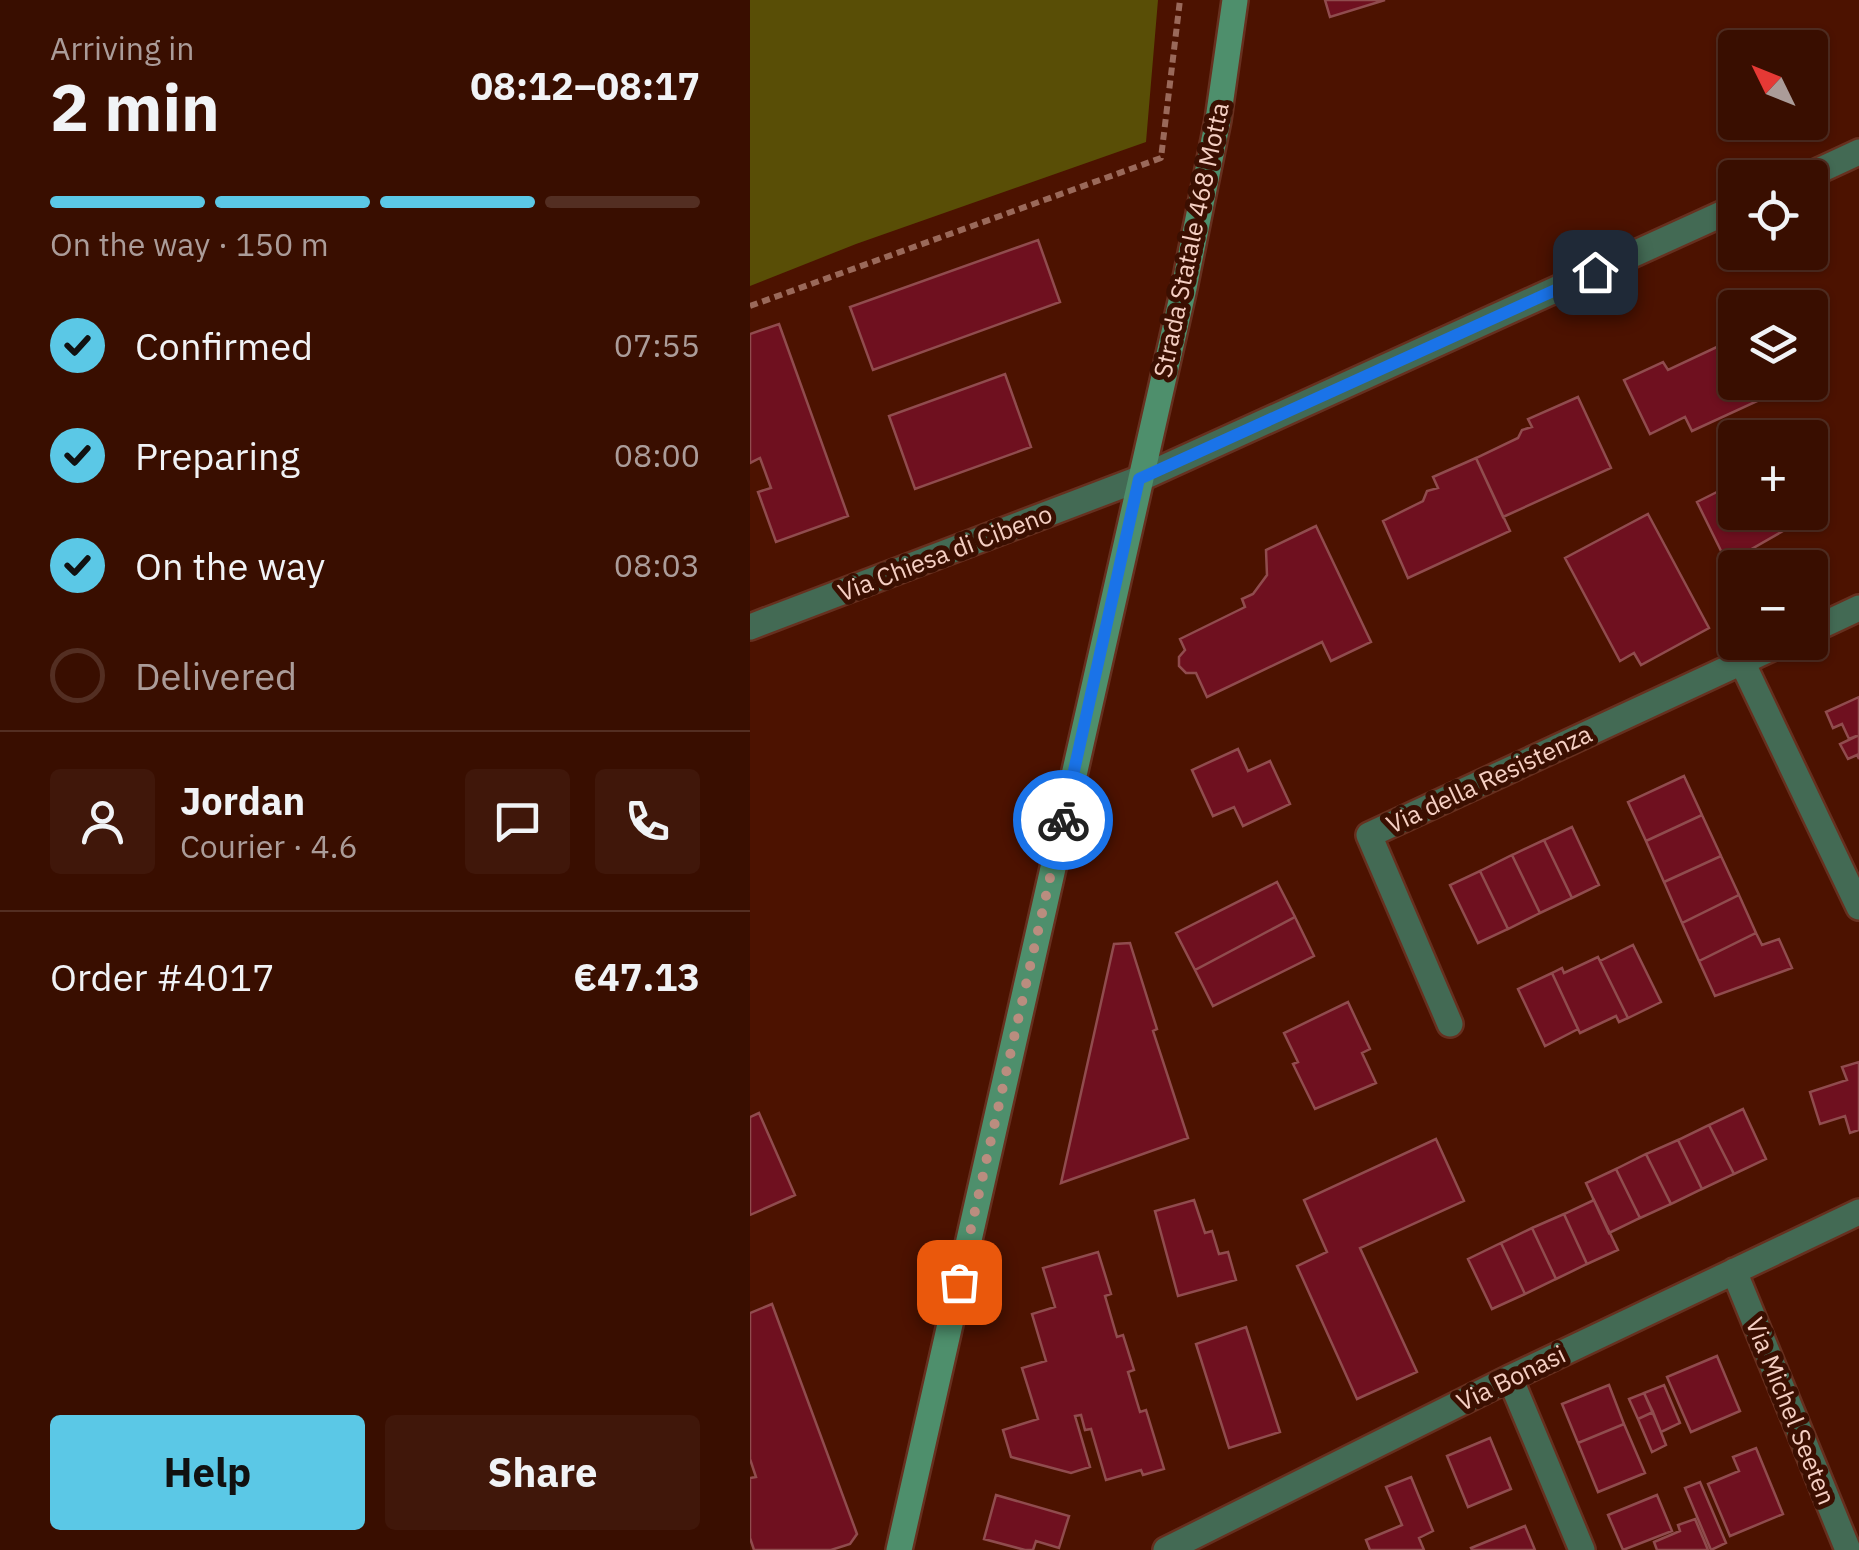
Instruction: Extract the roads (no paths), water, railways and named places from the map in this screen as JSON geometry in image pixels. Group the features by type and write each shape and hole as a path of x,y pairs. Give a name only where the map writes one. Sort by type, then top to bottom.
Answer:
{"main road":[{"name":"Strada Statale 468 Motta","path":"898,1550 1184,288 1218,120 1235,0"}],"street":[{"path":"1828,166 1859,152"},
{"name":"Via Chiesa di Cibeno","path":"750,626 1139,479 1718,216"},
{"path":"1828,623 1859,608"},
{"name":"Via della Resistenza","path":"1450,1024 1369,836 1746,660"},
{"path":"1742,662 1859,907"},
{"name":"Via Bonasi","path":"1166,1550 1204,1542 1510,1378 1859,1212"},
{"name":"Via Michel Seeten","path":"1734,1271 1848,1550"},
{"path":"1510,1378 1582,1550"}]}
